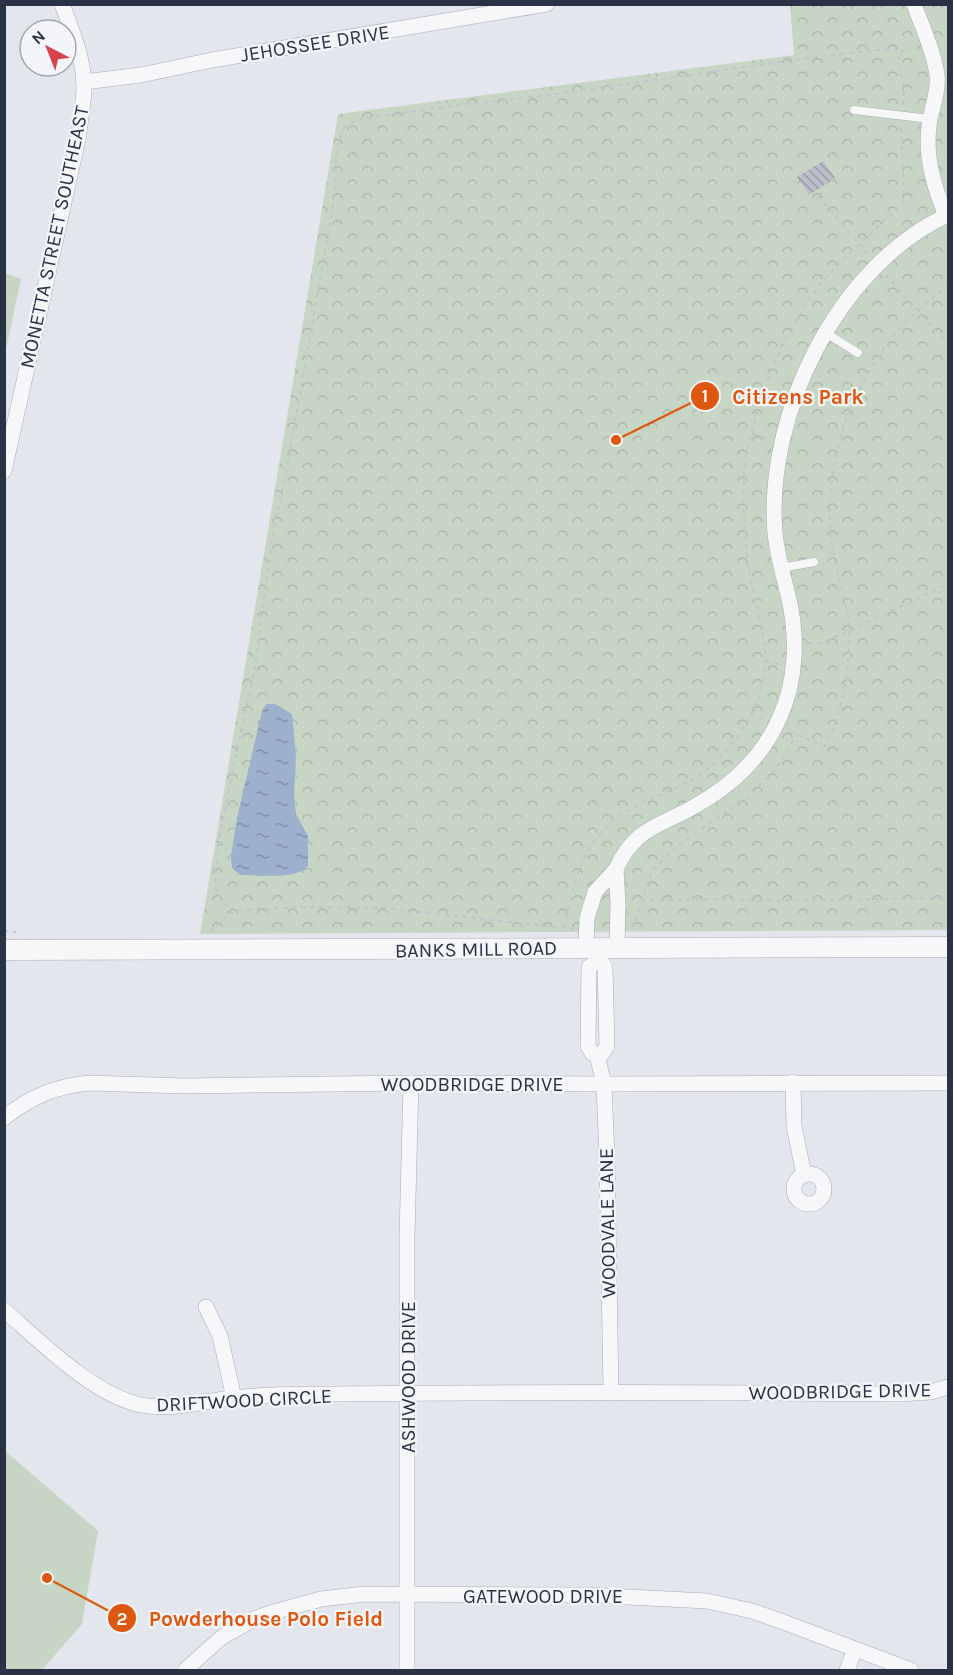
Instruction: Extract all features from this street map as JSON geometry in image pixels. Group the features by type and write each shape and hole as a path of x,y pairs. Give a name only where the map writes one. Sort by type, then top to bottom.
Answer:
{"street":[{"name":"MONETTA STREET SOUTHEAST","path":"4,471 79,135 83,71 62,4"},
{"name":"JEHOSSEE DRIVE","path":"84,82 141,75 212,60 547,4"},
{"path":"600,945 587,918 595,892 616,869 629,846 647,830 696,806 729,784 756,757 776,726 787,700 791,684 794,644 789,596 777,551 774,510 775,489 783,443 795,397 814,353 846,302 878,266 908,240 947,216 932,177 929,143 930,118 937,78 914,4"},
{"path":"600,945 616,869"},
{"name":"BANKS MILL ROAD","path":"4,950 600,945 948,947"},
{"name":"WOODVALE LANE","path":"600,945 589,967 588,1046 592,1053 597,1055 604,1084 611,1391"},
{"name":"WOODBRIDGE DRIVE","path":"4,1118 45,1092 74,1084 88,1083 184,1086 411,1083 948,1083"},
{"name":"ASHWOOD DRIVE","path":"407,1671 407,1237 411,1083"},
{"path":"793,1083 794,1126 804,1175"},
{"path":"206,1307 220,1336 234,1398"},
{"name":"DRIFTWOOD CIRCLE","path":"4,1310 100,1389 126,1401 155,1407 170,1408 234,1398 272,1395 408,1393"},
{"name":"WOODBRIDGE DRIVE","path":"408,1393 611,1391 899,1394 931,1392 948,1387"},
{"name":"GATEWOOD DRIVE","path":"185,1671 222,1637 237,1627 270,1613 321,1599 343,1596 407,1595 589,1595 707,1601 752,1611 911,1671"},
{"path":"847,1671 855,1649"}],"lane":[{"path":"854,111 930,118"},
{"path":"826,333 858,353"},
{"path":"781,568 814,562"}],"path":[{"path":"232,913 215,887 218,846 254,674 274,526 286,474 334,200 337,149 343,129 349,123 361,119 444,106 542,96 830,55 890,49 902,51"},
{"path":"751,714 825,746 831,733 844,696 849,632 830,525 832,471 846,419 871,367 892,337 918,310 948,286"},
{"path":"926,319 948,343"},
{"path":"752,434 783,443"},
{"path":"794,644 820,643 849,632 948,584"},
{"path":"207,935 232,913 240,910 309,907 384,908 564,927 600,945 627,935 636,920 652,870 681,843 748,797 777,768 796,735"},
{"path":"641,901 948,898"},
{"path":"4,931 24,933"}],"green space":[{"path":"790,5 948,5 948,930 200,934 338,114 794,55"},
{"path":"4,273 21,279 5,354"},
{"path":"4,1450 98,1531 82,1624 42,1670 5,1670"}],"water":[{"path":"266,704 275,704 292,714 296,757 294,795 296,814 308,836 308,866 286,875 240,875 232,868 231,856 237,818 262,711"}],"building":[{"path":"823,161 835,178 809,195 797,177"}],"place":[{"name":"Citizens Park","path":"616,440"},
{"name":"Powderhouse Polo Field","path":"47,1578"}]}
